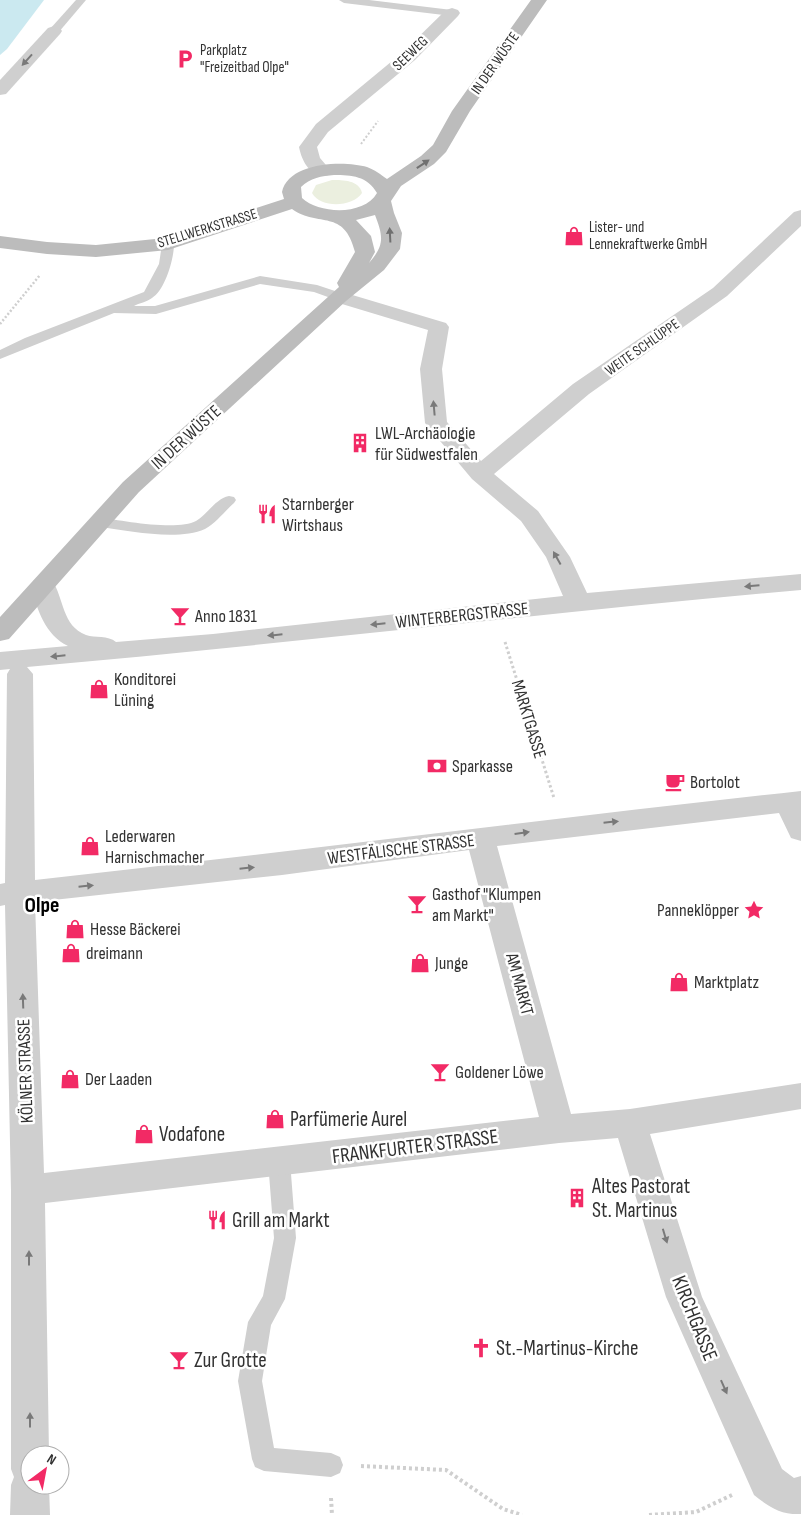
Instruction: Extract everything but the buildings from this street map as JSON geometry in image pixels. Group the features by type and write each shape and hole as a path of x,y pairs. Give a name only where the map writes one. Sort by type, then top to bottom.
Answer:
{"main road":[{"name":"IN DER WÜSTE","path":"0,632 131,487 339,297 377,266 390,249 392,233 384,213 384,197 394,181 430,159 440,149 451,127 539,0"},
{"name":"IN DER WÜSTE","path":"355,171 386,164 409,156 424,148 451,127"},
{"path":"322,171 355,171 376,177 383,184 384,197 371,208 341,215 314,212 302,208 294,202 290,195 291,187 297,180 308,174 322,171"},
{"name":"STELLWERKSTRASSE","path":"0,242 96,251 168,244 253,214 294,202"},
{"name":"IN DER WÜSTE","path":"339,297 365,252 361,236 341,215"}],"street":[{"name":"SEEWEG","path":"322,171 311,159 308,147 322,128 409,56 452,13"},
{"path":"0,90 57,26"},
{"name":"WEITE SCHLÜPPE","path":"480,474 581,389 720,292 801,216"},
{"path":"339,297 439,327 431,370 436,422 480,474 530,516 558,557 578,602"},
{"name":"WINTERBERGSTRASSE","path":"10,668 124,649 213,642 578,602 801,582"},
{"name":"WINTERBERGSTRASSE","path":"43,586 51,612 60,627 68,634 76,640 124,649"},
{"name":"KÖLNER STRASSE","path":"10,668 10,894 28,1190 30,1445"},
{"path":"794,802 801,831"},
{"name":"WESTFÄLISCHE STRASSE","path":"10,894 282,864 563,827 794,802"},
{"name":"AM MARKT","path":"481,839 559,1129"},
{"name":"FRANKFURTER STRASSE","path":"28,1190 559,1129 630,1123 801,1096"},
{"name":"KIRCHGASSE","path":"630,1123 684,1297 768,1482 795,1497"},
{"path":"30,1495 30,1515"}],"lane":[{"path":"57,26 81,0"},
{"name":"SEEWEG","path":"344,0 452,13"},
{"path":"0,356 30,341 149,295 161,277 169,258 168,244"},
{"path":"113,309 156,310 260,280 317,289 339,297"},
{"path":"100,522 171,529 198,527 229,500"},
{"path":"279,1161 285,1238 274,1299 260,1322 250,1381 264,1459 331,1465"}],"path":[{"path":"0,324 60,249"},
{"name":"MARKTGASSE","path":"496,612 563,827"},
{"path":"331,1465 446,1470 504,1509 522,1515"},
{"path":"649,1515 696,1512 737,1493"},
{"path":"332,1506 332,1515"}],"green space":[{"path":"332,180 354,183 358,185 362,193 358,198 345,203 329,204 322,202 312,193 316,185"}],"water":[{"path":"0,0 44,0 7,49 0,55"}],"place":[{"name":"Parkplatz \"Freizeitbad Olpe\"","path":"185,59"},
{"name":"Lister- und Lennekraftwerke GmbH","path":"574,236"},
{"name":"LWL-Archäologie für Südwestfalen","path":"360,443"},
{"name":"Starnberger Wirtshaus","path":"267,514"},
{"name":"Anno 1831","path":"180,616"},
{"name":"Konditorei Lüning","path":"99,689"},
{"name":"Sparkasse","path":"437,766"},
{"name":"Bortolot","path":"675,782"},
{"name":"Lederwaren Harnischmacher","path":"90,846"},
{"name":"Gasthof \"Klumpen am Markt\"","path":"417,904"},
{"name":"Panneklöpper","path":"754,910"},
{"name":"Hesse Bäckerei","path":"75,929"},
{"name":"dreimann","path":"71,953"},
{"name":"Junge","path":"420,963"},
{"name":"Marktplatz","path":"679,982"},
{"name":"Goldener Löwe","path":"440,1072"},
{"name":"Der Laaden","path":"70,1079"},
{"name":"Parfümerie Aurel","path":"275,1119"},
{"name":"Vodafone","path":"144,1134"},
{"name":"Altes Pastorat St. Martinus","path":"577,1198"},
{"name":"Grill am Markt","path":"217,1220"},
{"name":"St.-Martinus-Kirche","path":"481,1348"},
{"name":"Zur Grotte","path":"179,1360"}],"district":[{"name":"Olpe","path":"42,904"}]}
